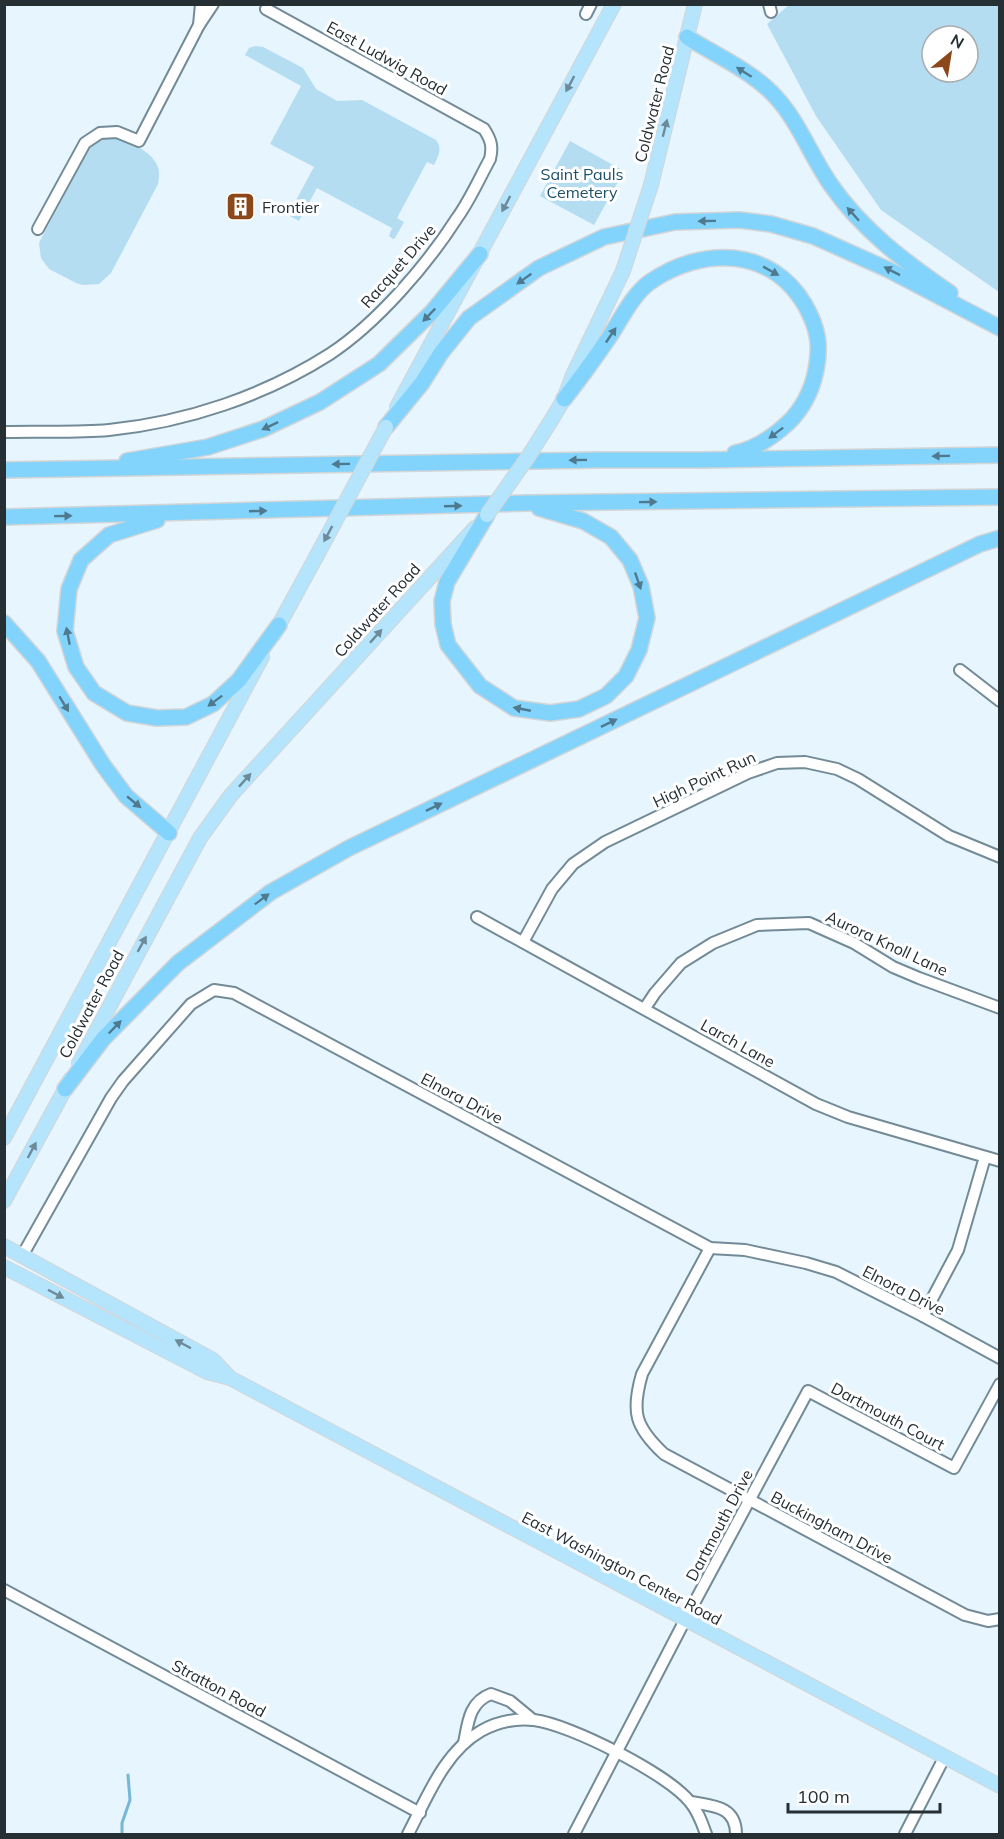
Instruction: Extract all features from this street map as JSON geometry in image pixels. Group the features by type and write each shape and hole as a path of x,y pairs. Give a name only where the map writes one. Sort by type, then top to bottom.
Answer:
{"highway":[{"path":"687,37 770,91 788,111 831,185 849,210 869,231 891,250 999,327"},
{"path":"386,427 422,383 441,353 469,318 539,268 604,237 675,222 739,220 771,225 813,236 890,270 999,327"},
{"path":"78,469 208,447 263,429 320,402 379,364 432,312 480,254"},
{"path":"564,399 629,306 649,282 680,266 711,257 741,258 774,270 796,290 813,319 820,350 814,381 801,410 779,431 752,450 703,460"},
{"path":"4,470 999,455"},
{"path":"4,517 528,503 999,497"},
{"path":"487,515 456,556 447,582 442,602 447,645 480,686 513,708 550,713 579,709 606,696 626,676 639,650 647,618 641,586 630,560 611,537 583,521 528,503"},
{"path":"194,513 149,521 109,535 81,561 69,590 65,631 76,667 94,693 126,713 157,718 186,717 213,704 239,680 279,625"},
{"path":"65,1089 103,1039 178,963 271,892 370,838 980,544 999,538"},
{"path":"4,624 38,661 126,796 169,833"}],"main road":[{"name":"Coldwater Road","path":"4,1138 614,4"},
{"name":"Coldwater Road","path":"487,515 528,457 564,399 573,375 623,271 651,185 695,4"},
{"name":"Coldwater Road","path":"4,1201 200,838 231,795 456,556"},
{"name":"East Washington Center Road","path":"4,1246 213,1360 230,1378"},
{"name":"East Washington Center Road","path":"4,1267 207,1372 230,1378 999,1786"}],"street":[{"path":"199,25 201,4"},
{"path":"38,229 85,143 100,133 117,132 139,141 199,25 213,4"},
{"name":"East Ludwig Road","path":"261,6 478,125 490,139"},
{"name":"Racquet Drive","path":"4,432 108,430 163,422 218,407 270,388 332,353 381,312 430,257 458,217 490,159 492,149 490,139"},
{"path":"960,670 999,701"},
{"name":"High Point Run","path":"524,942 552,889 573,864 605,842 748,773 777,763 805,762 837,769 858,779 949,836 999,857"},
{"name":"Larch Lane","path":"477,917 816,1104 848,1117 999,1161"},
{"name":"Aurora Knoll Lane","path":"645,1008 681,963 713,943 756,925 809,923 854,943 902,971 999,1008"},
{"name":"Elnora Drive","path":"22,1256 111,1098 191,1004 214,990 234,993 710,1248 745,1250 836,1272 999,1358"},
{"path":"923,1316 957,1250 985,1157"},
{"name":"Buckingham Drive","path":"710,1248 642,1374 635,1395 637,1416 646,1438 664,1454 965,1615 988,1621 999,1619"},
{"name":"Dartmouth Court","path":"808,1391 954,1468 999,1384"},
{"name":"Dartmouth Drive","path":"574,1834 685,1620 808,1391"},
{"name":"Stratton Road","path":"4,1590 420,1813"},
{"path":"464,1743 473,1707 478,1700 491,1694 510,1701 533,1720"},
{"path":"408,1834 447,1761 464,1743 492,1726 504,1722 533,1720 574,1732 657,1774 691,1802 706,1834"},
{"path":"904,1834 944,1758"},
{"path":"691,1802 718,1807 731,1815 736,1825 736,1834"}],"green space":[{"path":"789,5 999,5 999,292 881,210 816,116 767,24"},
{"path":"263,47 303,68 316,89 337,101 362,100 436,140 439,149 437,159 434,165 427,162 397,218 404,222 395,238 389,236 392,228 317,188 299,221 288,215 314,167 270,144 301,86 245,55 249,48"},
{"path":"108,138 128,142 142,149 154,159 158,167 158,184 111,273 99,284 83,285 49,269 41,258 39,243 90,147"},
{"name":"Saint Pauls Cemetery","path":"570,141 624,171 594,225 540,196"}],"waterway":[{"path":"122,1834 122,1823 130,1800 128,1775"}],"place":[{"name":"Frontier","path":"241,207"}]}
